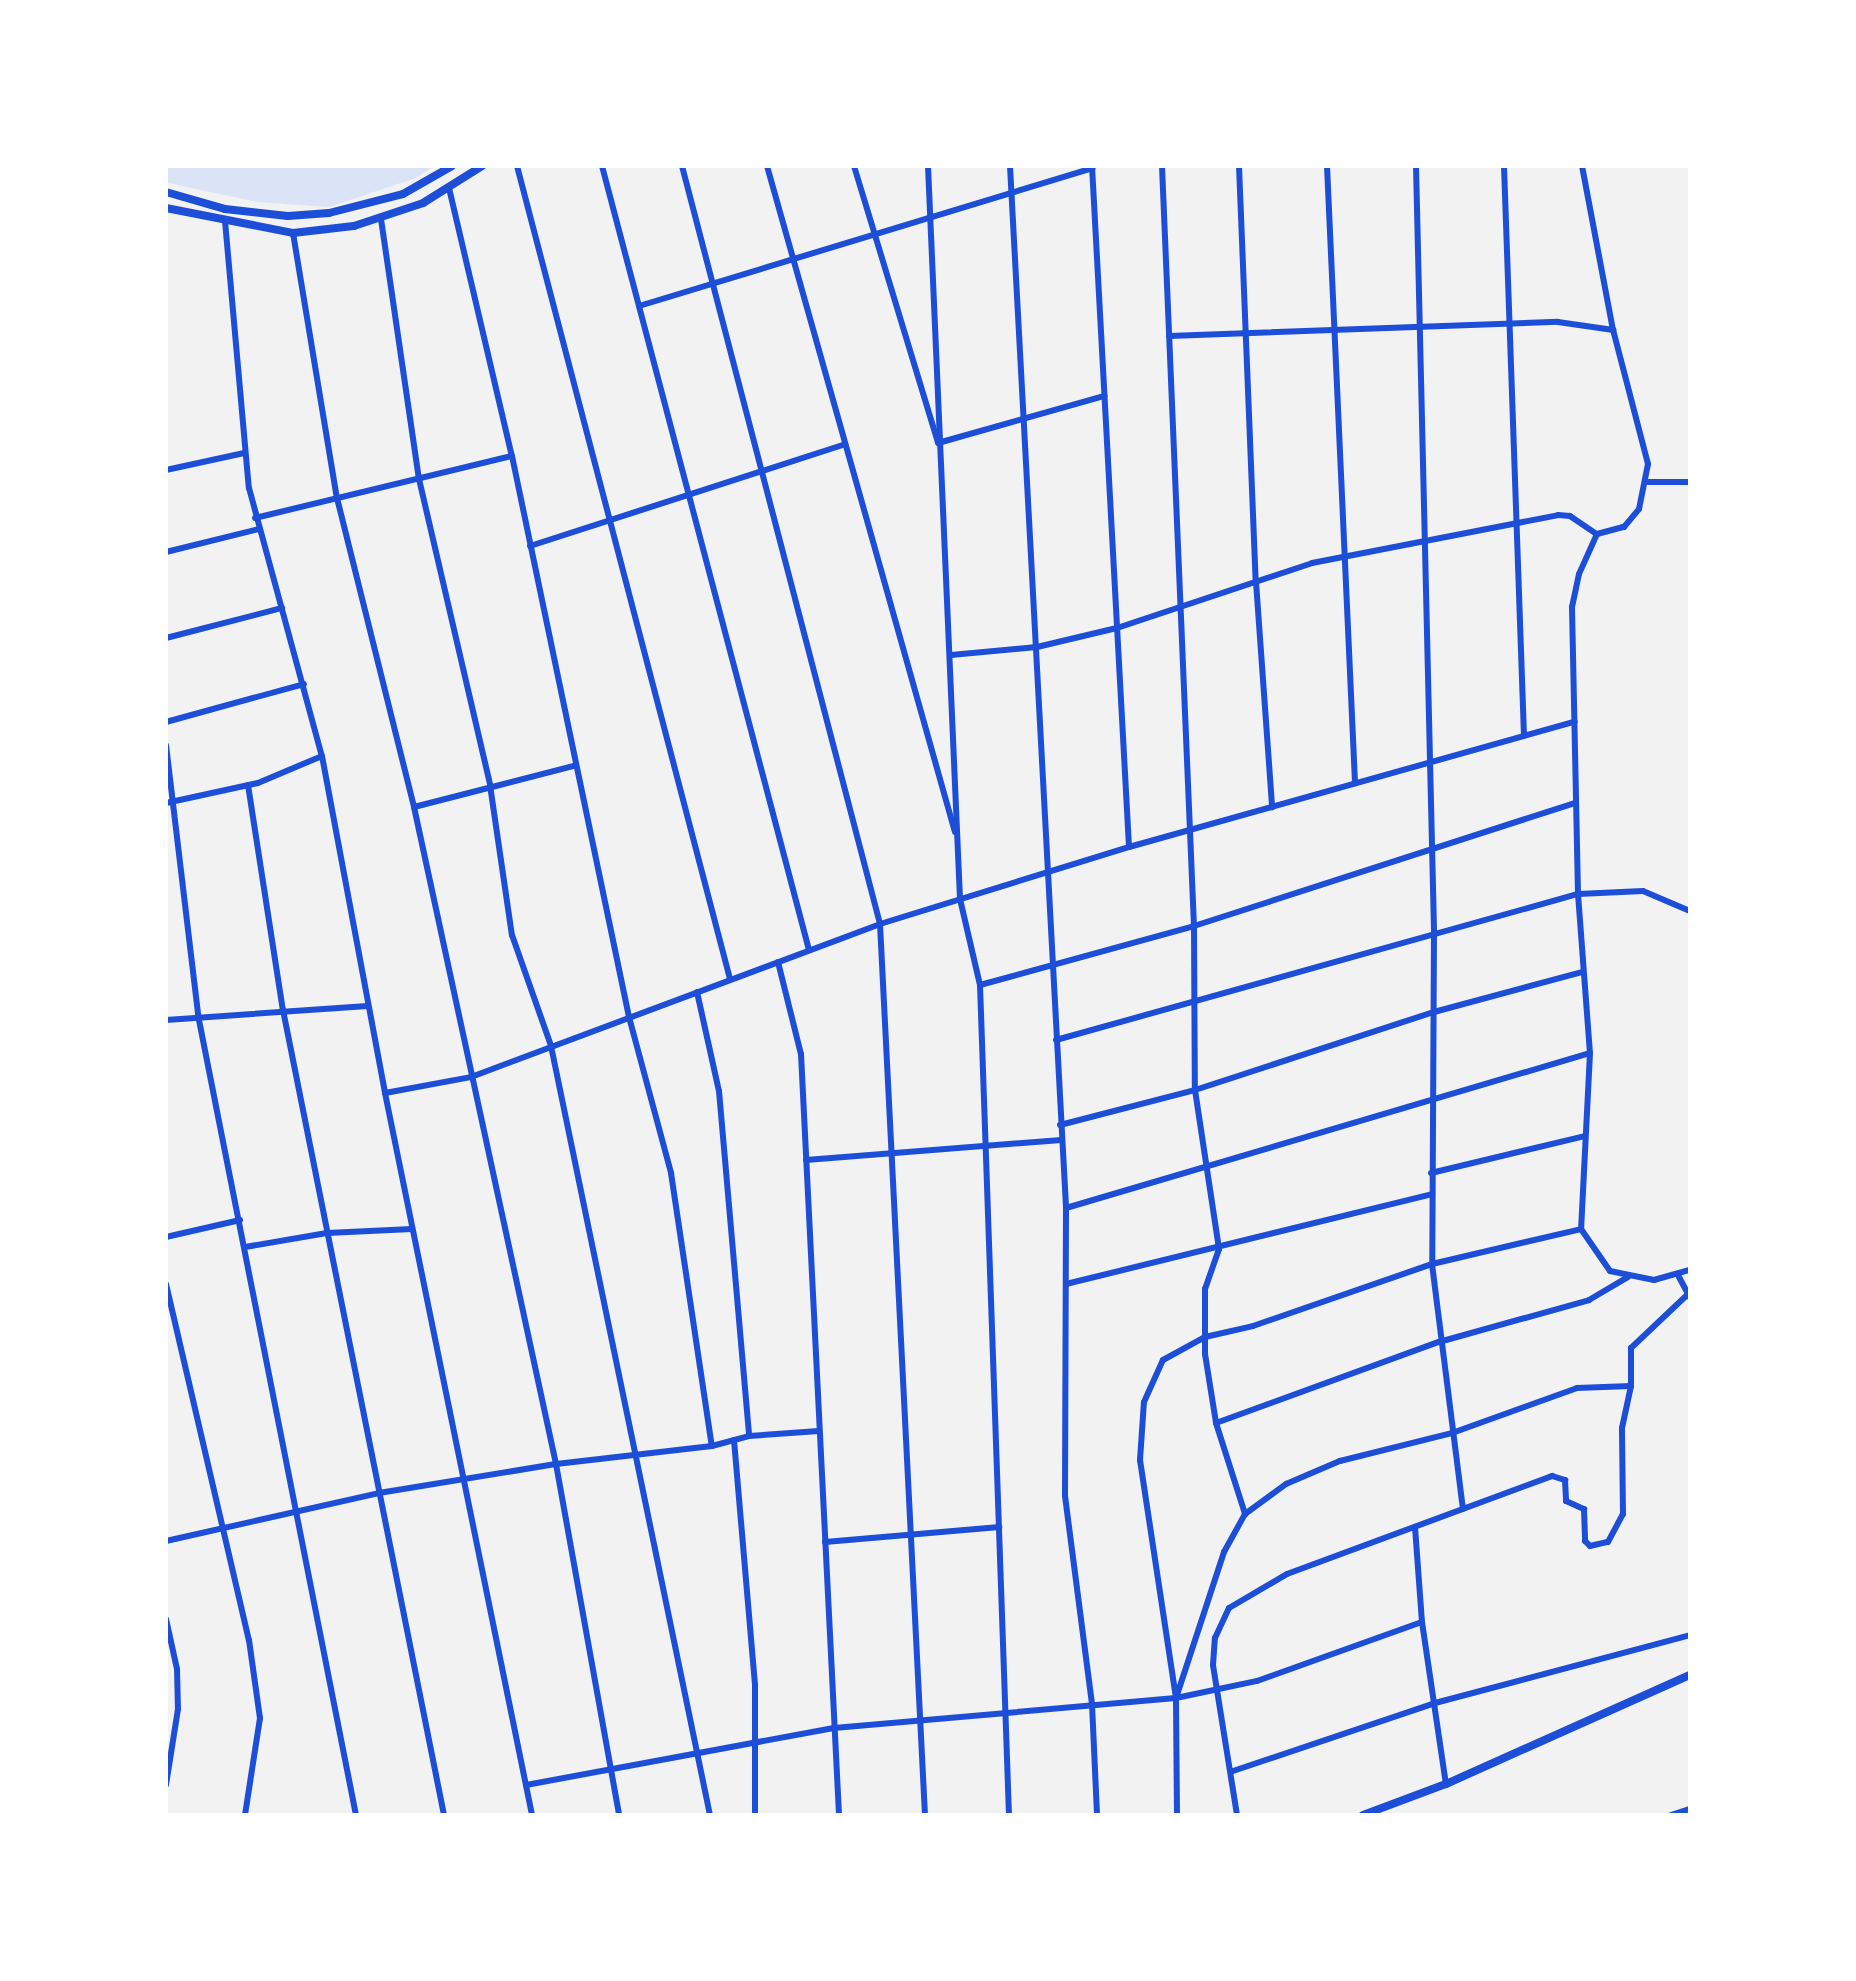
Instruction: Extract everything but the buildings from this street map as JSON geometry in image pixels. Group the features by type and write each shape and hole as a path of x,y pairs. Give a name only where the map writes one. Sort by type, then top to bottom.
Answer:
{"street":[{"path":"166,192 225,209 288,216 329,213 403,194 452,166"},
{"path":"166,208 293,233 381,219 449,188 482,166"},
{"path":"517,166 730,979"},
{"path":"602,166 809,950"},
{"path":"682,166 880,924 925,1815"},
{"path":"767,166 958,843"},
{"path":"854,166 938,443"},
{"path":"928,166 960,899 980,985 1009,1815"},
{"path":"1010,166 1066,1208 1065,1496 1092,1704 1097,1815"},
{"path":"1162,166 1187,831 1197,999 1195,1090 1219,1249 1205,1289 1205,1337 1216,1423 1245,1514"},
{"path":"1239,166 1256,582 1272,807"},
{"path":"1327,166 1341,558 1355,783"},
{"path":"1416,166 1434,932 1432,1264 1439,1342 1463,1509"},
{"path":"1504,166 1513,326 1524,736"},
{"path":"951,655 1037,647 1117,628 1256,582 1341,558 1518,523 1570,516 1597,534 1624,527 1639,509 1648,482 1648,464 1613,330 1582,166"},
{"path":"639,306 1092,167 1129,847"},
{"path":"449,188 512,456 574,766 629,1017 671,1173 712,1446"},
{"path":"381,219 419,479 490,785 512,935 551,1046 710,1815"},
{"path":"225,221 244,453 255,518 322,756 385,1093 532,1815"},
{"path":"293,233 337,498 414,807 556,1464 619,1815"},
{"path":"1169,336 1573,323 1613,330"},
{"path":"938,443 1104,396"},
{"path":"530,546 845,444"},
{"path":"166,470 244,453"},
{"path":"255,518 512,456"},
{"path":"1648,482 1690,482"},
{"path":"166,552 259,529"},
{"path":"1597,534 1579,574 1572,607 1578,894 1590,1053 1581,1229 1610,1271 1628,1277 1679,1277 1690,1270"},
{"path":"166,638 282,608"},
{"path":"166,722 304,684"},
{"path":"385,1093 471,1077 880,924 960,899 1129,847 1575,722"},
{"path":"166,745 170,803 198,1015 299,1511 356,1815"},
{"path":"170,803 248,785 322,756"},
{"path":"414,807 490,785 574,766"},
{"path":"248,785 283,1010 444,1815"},
{"path":"980,985 1194,926 1575,803"},
{"path":"1056,1040 1578,894 1643,891 1690,911"},
{"path":"778,962 801,1054 839,1815"},
{"path":"1060,1125 1195,1090 1434,1012 1582,972"},
{"path":"697,992 719,1091 749,1436"},
{"path":"166,1020 198,1015 368,1006"},
{"path":"1066,1208 1590,1053"},
{"path":"1431,1173 1585,1136"},
{"path":"806,1160 892,1157 1061,1140"},
{"path":"1066,1284 1219,1249 1432,1194"},
{"path":"166,1237 240,1220"},
{"path":"245,1247 327,1233 412,1229"},
{"path":"1177,1815 1176,1698 1140,1460 1144,1402 1163,1360 1205,1337 1253,1326 1432,1264 1581,1229"},
{"path":"1216,1423 1439,1342 1589,1300 1628,1277"},
{"path":"1237,1815 1233,1771 1216,1691 1215,1638 1229,1608 1287,1574 1560,1476 1568,1487 1566,1501 1584,1509 1585,1541 1590,1546 1608,1542 1623,1514 1622,1428 1631,1386 1631,1348 1688,1297 1679,1277"},
{"path":"166,1284 225,1528 260,1718 245,1815"},
{"path":"1176,1698 1224,1552 1245,1514 1286,1484 1340,1461 1452,1433 1577,1388 1631,1386"},
{"path":"166,1541 379,1493 556,1464 712,1446 749,1436 819,1431"},
{"path":"734,1440 755,1685 751,1741 755,1815"},
{"path":"825,1542 999,1527"},
{"path":"1415,1527 1422,1622 1446,1784"},
{"path":"166,1619 178,1682 166,1785"},
{"path":"526,1785 834,1728 1176,1698 1216,1691 1422,1622"},
{"path":"1233,1771 1435,1703 1690,1635"},
{"path":"1363,1815 1446,1784 1690,1675"},
{"path":"1671,1815 1690,1809"}],"shaded area":[{"path":"166,166 434,166 416,178 329,207 257,202 166,182"}]}
